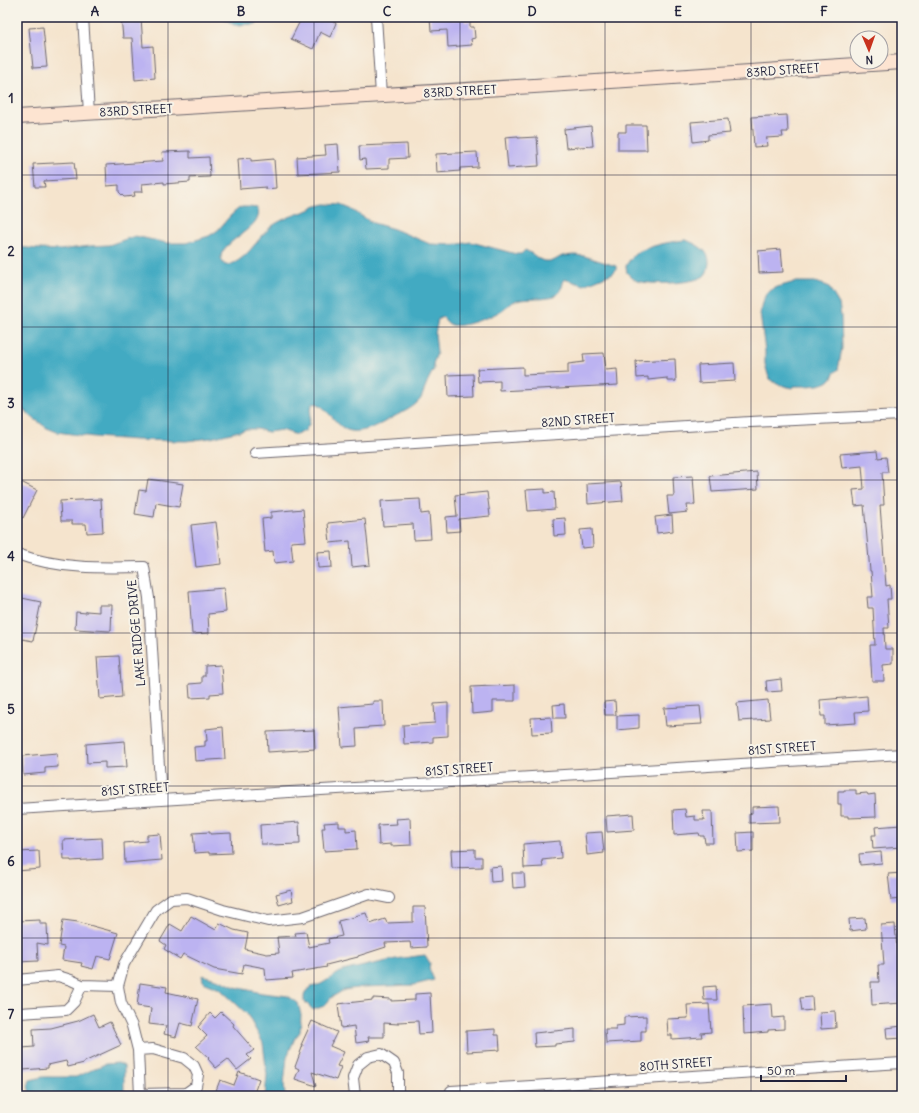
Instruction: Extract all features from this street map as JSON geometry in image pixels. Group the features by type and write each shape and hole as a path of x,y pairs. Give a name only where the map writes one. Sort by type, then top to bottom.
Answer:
{"street":[{"path":"83,17 89,112"},
{"path":"376,17 381,95"},
{"name":"83RD STREET","path":"17,117 902,62"},
{"name":"82ND STREET","path":"255,453 750,422 902,415"},
{"name":"LAKE RIDGE DRIVE","path":"17,554 36,560 68,566 93,568 144,568 149,598 161,800"},
{"name":"81ST STREET","path":"17,809 902,754"},
{"path":"138,1050 153,1049 184,1058 194,1066 198,1075 196,1086 186,1093 140,1095 138,1050 132,1026 121,1004 118,986 124,964 156,910 171,899 187,898 223,910 268,921 303,917 369,894 389,898"},
{"path":"17,980 58,976 82,985 118,986"},
{"path":"17,1011 20,1013 66,1010 74,1002 82,985"},
{"path":"355,1096 353,1078 358,1065 368,1057 381,1054 394,1063 398,1073 398,1096"},
{"name":"80TH STREET","path":"451,1091 902,1063"}],"water":[{"path":"222,17 263,17 256,24 234,25"},
{"path":"326,204 341,205 351,209 373,223 394,229 430,244 454,245 471,242 516,254 521,254 525,250 544,261 553,261 562,256 584,256 616,266 616,270 613,273 584,285 564,279 562,287 557,295 544,298 517,300 500,312 468,324 456,326 448,323 443,317 438,319 435,334 437,353 433,364 434,369 420,400 405,411 362,431 348,430 342,427 323,407 317,404 312,404 309,424 305,431 296,435 282,430 268,432 257,429 247,429 211,438 186,441 94,437 57,432 47,428 17,404 17,247 60,250 109,245 135,236 167,243 186,243 209,236 218,230 230,216 242,207 257,208 259,214 256,221 223,251 221,258 225,265 232,264 245,256 276,223 316,206"},
{"path":"686,240 700,247 706,253 709,262 704,276 691,281 651,283 637,281 627,273 626,266 632,257 638,252 658,245"},
{"path":"795,282 815,282 828,286 839,304 842,348 838,370 828,382 814,386 794,386 792,388 777,384 769,378 765,364 765,351 760,313 766,294 774,288"},
{"path":"425,955 430,963 429,968 434,980 414,985 363,987 344,990 332,997 324,1006 313,1010 304,1001 306,991 311,987 321,984 342,971 396,959"},
{"path":"202,975 220,980 235,987 262,993 288,996 298,1003 301,1015 300,1032 295,1038 287,1057 284,1084 285,1096 265,1096 267,1075 263,1043 247,1014 220,989 203,981"},
{"path":"118,1063 124,1066 124,1096 31,1096 28,1086 30,1080 43,1077 76,1077 105,1064"}],"building":[{"path":"121,17 141,17 143,47 153,46 155,78 135,80 132,38 123,38"},
{"path":"302,17 324,17 336,23 330,37 320,32 313,49 291,39"},
{"path":"430,17 451,17 452,20 465,19 465,22 470,21 470,27 474,27 475,38 471,39 472,45 448,47 447,30 431,31"},
{"path":"43,27 47,67 33,68 29,28"},
{"path":"787,115 788,132 782,132 783,137 766,138 767,146 754,147 752,117"},
{"path":"728,119 730,133 708,135 708,140 693,142 691,122"},
{"path":"626,125 646,125 647,150 618,150 618,132 626,132"},
{"path":"591,126 593,146 566,148 564,129"},
{"path":"518,136 518,138 537,137 539,166 508,168 505,137"},
{"path":"338,144 340,172 298,174 297,157 326,155 325,145"},
{"path":"407,144 408,158 389,159 389,168 366,169 365,159 360,160 359,146"},
{"path":"190,151 190,158 209,157 210,177 190,178 190,182 142,184 143,192 134,192 135,196 124,197 119,192 119,185 107,186 106,165 163,161 162,152"},
{"path":"477,152 478,167 460,168 460,171 437,173 436,154"},
{"path":"251,158 251,161 274,159 276,188 266,189 266,187 240,189 238,159"},
{"path":"74,162 76,179 44,181 45,187 35,187 33,164"},
{"path":"781,249 783,272 759,273 758,251"},
{"path":"604,353 606,370 617,369 618,385 500,391 500,381 478,382 477,369 523,367 523,375 568,373 568,364 584,362 583,354"},
{"path":"675,359 676,381 667,381 667,378 648,380 648,377 637,378 636,361"},
{"path":"734,363 735,381 699,383 698,365"},
{"path":"473,374 474,396 448,397 447,375"},
{"path":"877,451 878,458 886,457 888,472 882,472 884,505 880,505 886,586 890,585 891,599 887,599 889,628 884,628 885,649 893,649 893,664 883,665 884,681 872,681 870,645 875,645 873,608 868,608 867,597 873,597 871,571 864,505 855,506 853,490 864,489 862,466 842,468 840,454"},
{"path":"757,472 758,489 712,492 710,476"},
{"path":"693,476 695,505 687,505 688,512 669,514 667,496 674,496 673,477"},
{"path":"148,479 183,484 179,507 156,503 154,517 135,514 139,490 146,491"},
{"path":"17,480 37,490 23,518 17,515"},
{"path":"621,482 623,501 588,504 587,484"},
{"path":"545,489 545,493 554,492 555,509 528,511 526,490"},
{"path":"487,492 490,516 459,519 460,531 447,532 446,517 457,516 455,495"},
{"path":"101,499 103,532 87,533 86,524 72,524 72,521 61,521 60,501"},
{"path":"420,499 421,514 429,513 431,539 414,540 413,524 383,526 381,501"},
{"path":"303,509 306,541 291,542 293,561 274,563 273,551 265,552 262,519 271,518 271,512"},
{"path":"672,515 673,531 657,533 655,517"},
{"path":"565,518 566,535 554,536 553,519"},
{"path":"365,519 370,565 352,567 350,541 330,543 328,523"},
{"path":"216,522 221,564 196,567 191,525"},
{"path":"592,529 593,547 582,548 580,530"},
{"path":"331,551 332,567 318,568 317,552"},
{"path":"224,588 226,612 208,614 209,633 192,634 189,591"},
{"path":"17,597 41,602 33,641 17,638"},
{"path":"99,605 112,605 111,631 75,629 76,612 99,612"},
{"path":"119,656 122,697 100,699 97,657"},
{"path":"221,665 223,693 210,694 210,697 190,698 189,684 202,683 202,676 205,676 205,666"},
{"path":"781,679 782,691 767,692 766,681"},
{"path":"515,685 515,701 493,701 493,712 472,714 471,687"},
{"path":"867,696 868,711 855,712 856,723 825,725 825,716 821,716 820,700"},
{"path":"768,700 770,719 739,721 737,703"},
{"path":"373,701 383,701 384,726 356,729 357,746 342,747 339,707 373,704"},
{"path":"615,701 616,715 605,715 604,702"},
{"path":"448,703 448,736 433,737 433,742 404,744 403,725 435,723 434,704"},
{"path":"564,704 565,718 554,718 553,705"},
{"path":"700,706 702,724 666,726 664,708"},
{"path":"639,715 639,728 617,730 617,716"},
{"path":"551,717 552,733 532,734 531,718"},
{"path":"223,727 225,759 195,761 194,747 205,746 205,741 207,741 206,729"},
{"path":"314,730 315,749 268,752 267,732"},
{"path":"125,741 127,767 105,768 105,762 87,763 86,744"},
{"path":"57,753 58,767 45,768 45,773 23,775 22,756"},
{"path":"856,790 856,794 875,794 876,817 848,818 848,816 841,816 841,804 838,804 838,791"},
{"path":"779,806 780,822 749,823 749,814 752,813 752,807"},
{"path":"685,809 686,817 695,816 695,820 704,820 703,811 712,811 713,843 705,843 704,836 700,836 699,833 674,835 673,810"},
{"path":"633,814 634,830 607,832 606,816"},
{"path":"410,818 411,845 379,845 378,825 397,824 396,819"},
{"path":"299,822 300,844 261,844 260,825"},
{"path":"339,822 339,827 346,827 346,831 356,830 357,849 324,851 322,828 325,828 324,823"},
{"path":"901,825 902,847 873,849 872,835 876,835 875,827"},
{"path":"210,832 210,834 231,833 232,853 195,853 193,833"},
{"path":"602,832 604,853 587,855 585,833"},
{"path":"753,832 753,851 738,852 737,833"},
{"path":"160,834 162,860 125,863 124,843 147,841 147,835"},
{"path":"102,838 103,859 64,860 63,840"},
{"path":"560,841 561,858 542,860 543,867 524,868 523,844"},
{"path":"475,849 475,857 482,857 482,867 452,868 451,850"},
{"path":"39,851 40,869 17,871 17,852"},
{"path":"881,852 882,863 860,865 859,854"},
{"path":"501,866 502,881 491,882 490,867"},
{"path":"512,873 524,873 525,887 513,888"},
{"path":"902,873 902,899 891,900 888,874"},
{"path":"291,890 293,901 279,905 276,894"},
{"path":"413,907 425,907 427,947 411,948 410,942 385,943 386,947 358,957 326,965 327,967 292,973 293,978 266,980 265,968 244,964 242,974 214,969 183,954 180,959 164,949 166,945 160,941 170,924 182,931 191,916 216,930 219,923 234,930 248,933 245,949 267,954 279,953 277,937 296,936 295,933 306,932 309,947 329,943 328,939 342,936 338,921 366,913 370,924 385,919 387,923 413,922"},
{"path":"865,918 866,929 850,931 849,919"},
{"path":"40,920 40,924 47,924 48,945 37,943 38,961 17,962 17,921"},
{"path":"63,920 78,922 118,933 110,959 97,956 93,969 81,966 82,963 62,960 64,947 59,946"},
{"path":"895,924 898,964 902,964 902,1003 872,1005 871,982 879,982 878,965 884,965 881,925"},
{"path":"140,983 167,987 166,992 198,999 192,1026 180,1023 176,1037 164,1034 166,1026 149,1024 151,1008 137,1006"},
{"path":"716,986 717,1000 704,1000 703,987"},
{"path":"430,993 432,1033 419,1034 418,1021 398,1022 398,1024 384,1023 384,1037 368,1037 369,1041 356,1043 354,1026 341,1028 338,1004 373,1000 373,998 391,999 391,1001 415,1000 415,994"},
{"path":"812,997 813,1010 802,1011 800,998"},
{"path":"709,1004 711,1032 701,1033 702,1037 672,1039 672,1035 668,1035 667,1019 688,1018 687,1005"},
{"path":"772,1004 773,1018 784,1017 784,1029 744,1034 743,1006"},
{"path":"835,1011 836,1028 821,1029 820,1012"},
{"path":"221,1012 234,1024 233,1026 254,1050 247,1055 251,1059 237,1070 228,1059 216,1068 208,1059 209,1058 196,1046 207,1036 198,1027 210,1013 215,1018"},
{"path":"93,1014 99,1027 110,1022 121,1045 84,1063 68,1067 66,1061 48,1065 48,1068 23,1070 22,1048 34,1047 33,1029 51,1028 78,1021"},
{"path":"646,1016 646,1031 641,1031 641,1041 606,1043 605,1029 616,1029 616,1026 624,1025 624,1017"},
{"path":"312,1021 337,1032 330,1046 344,1052 337,1066 341,1067 336,1080 312,1072 316,1086 295,1079 299,1069 295,1067 303,1045 301,1045"},
{"path":"902,1026 902,1038 887,1039 886,1028"},
{"path":"495,1029 495,1035 499,1035 500,1050 467,1052 466,1031"},
{"path":"575,1029 575,1042 555,1044 555,1046 535,1047 534,1033"},
{"path":"239,1072 259,1079 253,1096 214,1096 220,1080 234,1085"}]}
